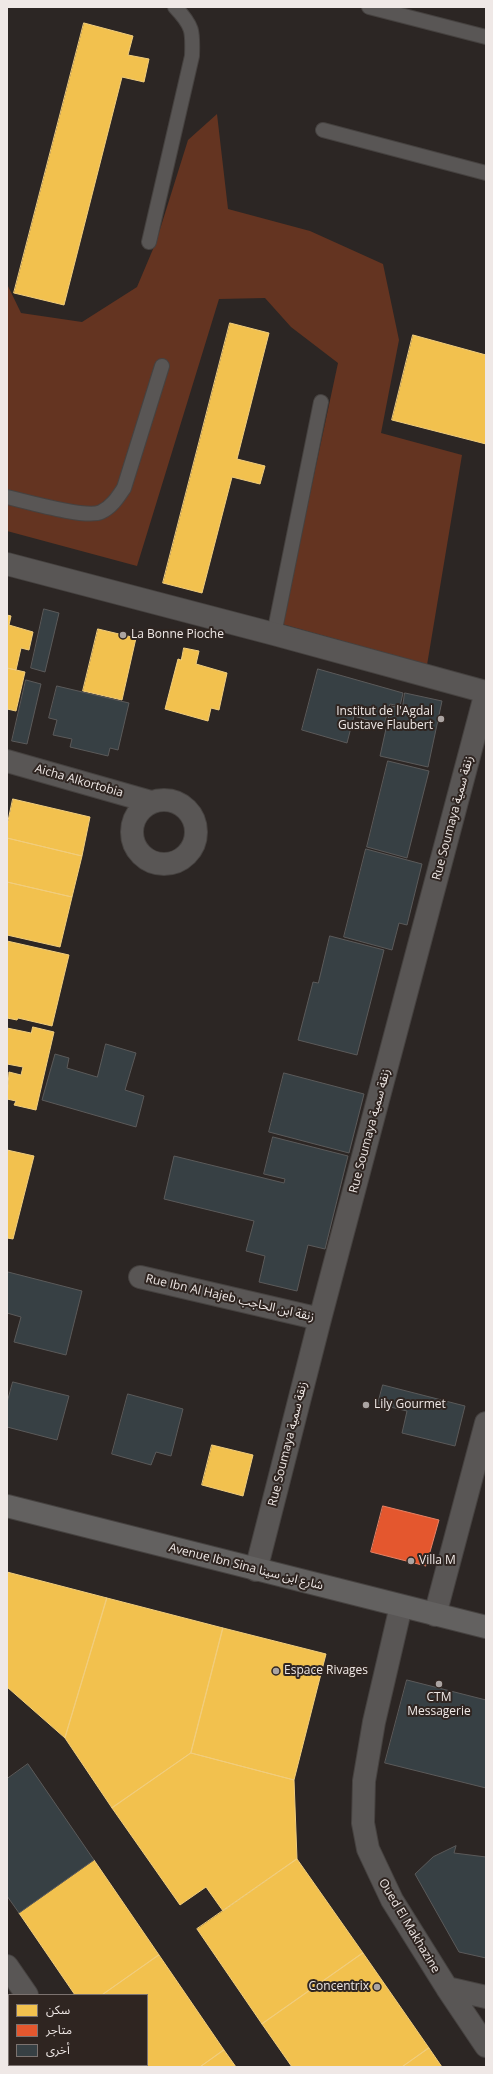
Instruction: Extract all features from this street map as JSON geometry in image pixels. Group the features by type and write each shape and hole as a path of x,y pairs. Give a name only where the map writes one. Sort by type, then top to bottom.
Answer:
{"main road":[{"name":"Avenue Ibn Sina شارع ابن سينا","path":"7,1506 486,1627"}],"street":[{"path":"7,564 274,634 486,692"},
{"name":"Rue Soumaya زنقة سمية","path":"256,1570 320,1319 486,692"},
{"name":"Aicha Alkortobia","path":"7,761 151,802"},
{"name":"Rue Ibn Al Hajeb زنقة ابن الحاجب","path":"140,1277 320,1319"},
{"path":"435,1615 486,1423"},
{"name":"Oued El Makhazine","path":"401,1606 373,1730 364,1781 363,1823 368,1849 392,1900 447,1988 486,2046"},
{"path":"7,1966 26,1994"},
{"path":"447,1988 486,1997"}],"lane":[{"path":"149,242 192,56 193,33 187,20 175,7"},
{"path":"369,7 486,37"},
{"path":"323,130 486,173"},
{"path":"7,497 82,514 100,513 114,503 124,488 162,366"},
{"path":"274,634 321,402"}],"shaded area":[{"path":"217,114 228,209 310,231 383,264 399,340 381,433 462,455 427,665 282,624 338,363 291,327 265,298 219,299 137,566 7,531 7,284 21,313 82,322 137,287 156,242 188,140"}],"building: سكن":[{"path":"84,23 133,36 128,55 149,59 144,82 122,77 64,305 14,293"},
{"path":"230,323 269,333 237,459 265,466 260,484 232,477 202,593 163,583"},
{"path":"413,335 486,355 486,444 392,420"},
{"path":"7,615 11,616 9,625 33,632 29,650 21,648 16,670 7,668"},
{"path":"98,629 136,638 122,700 83,691"},
{"path":"184,648 199,651 196,664 227,673 219,710 211,708 208,721 165,709 178,659 181,660"},
{"path":"7,668 25,672 16,711 7,709"},
{"path":"13,799 90,817 82,856 7,838 7,826"},
{"path":"7,838 82,856 72,897 7,882"},
{"path":"7,882 72,897 60,947 7,935"},
{"path":"7,941 69,955 52,1026 18,1018 17,1020 7,1018"},
{"path":"33,1027 54,1032 36,1110 14,1105 16,1101 7,1099 9,1072 21,1075 23,1067 7,1064 7,1028 31,1033"},
{"path":"7,1150 34,1156 13,1239 7,1238"},
{"path":"212,1445 253,1455 243,1496 202,1485"},
{"path":"7,1572 107,1598 65,1738 7,1687"},
{"path":"107,1598 223,1628 191,1753 112,1808 65,1738"},
{"path":"223,1628 326,1654 294,1780 191,1753"},
{"path":"191,1753 294,1780 297,1859 223,1911 206,1887 180,1905 112,1808"},
{"path":"297,1859 363,1953 262,2024 197,1929"},
{"path":"94,1860 159,1955 103,1994 74,1994 19,1913"},
{"path":"363,1953 429,2048 402,2067 292,2067 262,2024"},
{"path":"159,1955 224,2050 200,2067 125,2067 148,2066 148,1994 103,1994"},
{"path":"429,2048 442,2067 402,2067"},
{"path":"224,2050 236,2067 200,2067"}],"building: متاجر":[{"path":"383,1506 439,1520 426,1566 371,1552"}],"building: أخرى":[{"path":"44,609 59,613 45,672 31,668"},
{"path":"318,669 403,693 400,706 390,704 384,725 354,716 347,743 302,730"},
{"path":"26,680 41,684 27,744 12,741"},
{"path":"57,686 129,703 118,750 110,748 108,756 70,747 72,739 53,735 57,720 49,718"},
{"path":"405,693 442,701 428,767 380,756 391,706 402,708"},
{"path":"388,761 429,771 407,858 367,847"},
{"path":"366,849 422,864 407,925 399,923 392,950 344,937"},
{"path":"330,936 384,950 357,1055 298,1040 313,982 318,983"},
{"path":"106,1044 136,1053 125,1090 144,1096 136,1127 42,1100 55,1054 69,1058 67,1068 97,1077"},
{"path":"284,1073 364,1094 349,1153 269,1132"},
{"path":"273,1137 348,1156 325,1249 308,1245 297,1291 259,1282 265,1256 246,1251 254,1221 164,1199 174,1156 284,1183 285,1179 264,1174"},
{"path":"8,1272 82,1291 66,1355 14,1342 21,1317 7,1313"},
{"path":"13,1382 69,1396 57,1440 7,1427 7,1403"},
{"path":"383,1385 465,1406 455,1446 402,1433 407,1411 378,1404"},
{"path":"128,1394 183,1409 171,1456 156,1452 151,1465 112,1454"},
{"path":"407,1680 486,1700 486,1788 385,1763"},
{"path":"28,1764 94,1860 19,1913 7,1896 7,1779"},
{"path":"456,1846 454,1853 486,1857 486,1958 459,1952 415,1874 433,1857"}],"place":[{"name":"La Bonne Pioche","path":"123,635"},
{"name":"Institut de l'Agdal Gustave Flaubert","path":"441,719"},
{"name":"Lily Gourmet","path":"366,1405"},
{"name":"Villa M","path":"411,1561"},
{"name":"Espace Rivages","path":"276,1671"},
{"name":"CTM Messagerie","path":"439,1684"},
{"name":"Concentrix","path":"377,1987"}]}
